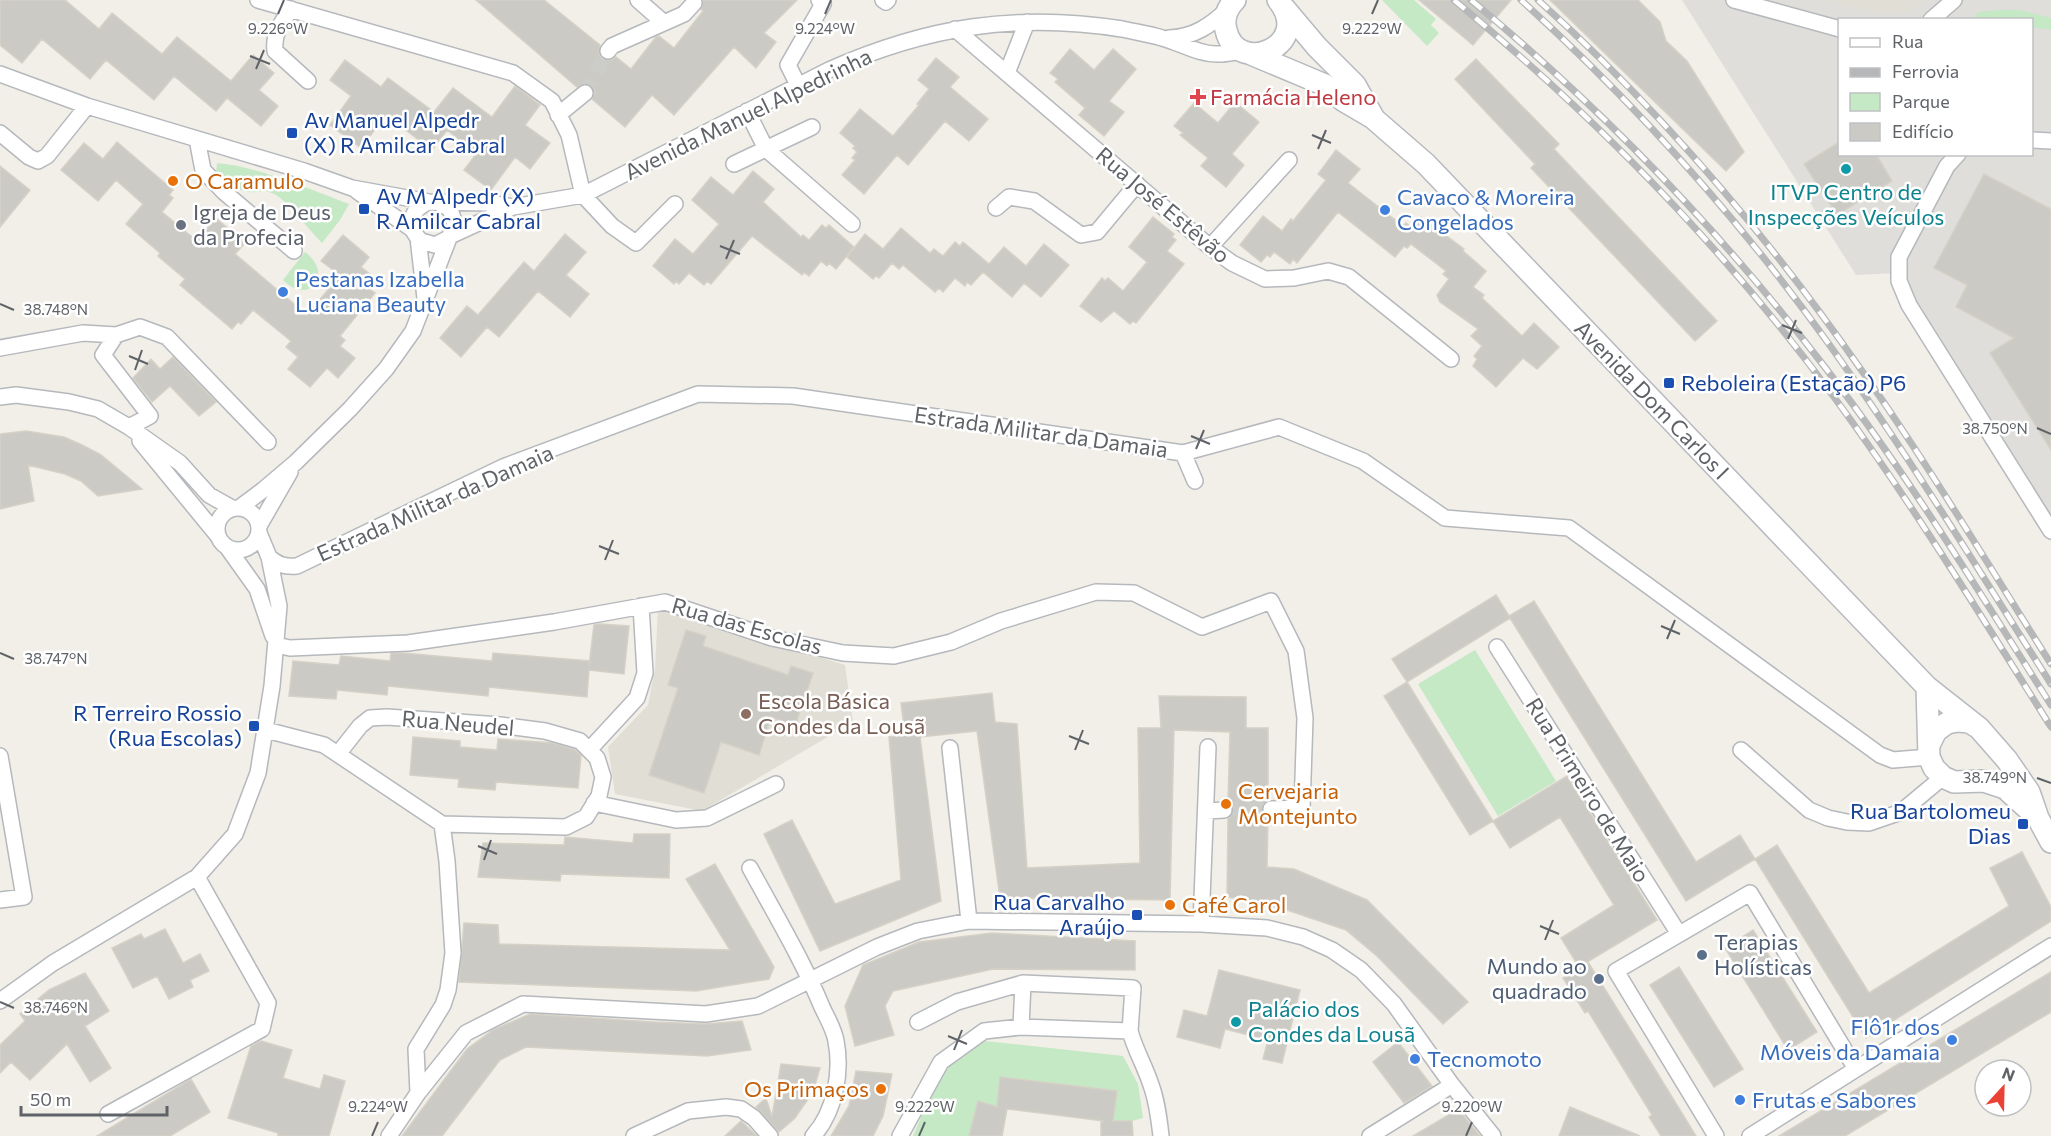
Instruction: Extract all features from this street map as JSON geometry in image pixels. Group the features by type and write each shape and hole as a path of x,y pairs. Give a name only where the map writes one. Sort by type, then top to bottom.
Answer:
{"street":[{"path":"258,0 284,5 513,73 552,101 569,135 583,195 612,226 636,243 675,204"},
{"path":"638,0 663,22"},
{"path":"883,0 886,2 888,0"},
{"path":"1734,0 1782,15 1838,28"},
{"path":"1933,18 1954,1"},
{"path":"798,85 788,65 821,2"},
{"path":"608,51 612,46 684,14 694,3"},
{"path":"1230,4 1225,28 1234,45 1246,52 1261,54 1271,51 1285,37 1288,28 1282,4"},
{"name":"Avenida Manuel Alpedrinha","path":"1163,38 1189,35 1211,25 1230,4"},
{"name":"Avenida Dom Carlos I","path":"1282,4 1317,47 1355,85 1373,118"},
{"path":"284,5 273,40 275,51 308,81"},
{"path":"1007,73 1027,22"},
{"name":"Avenida Manuel Alpedrinha","path":"352,188 428,244 435,245 513,207 583,195 798,85 862,55 890,45 955,29 1027,22 1095,25 1163,38 1210,53 1246,52"},
{"name":"Rua José Estêvão","path":"955,29 1210,247 1232,263 1265,279 1294,278 1328,271 1349,277 1451,359"},
{"name":"Avenida Dom Carlos I","path":"1246,52 1325,86 1344,101 1373,118 1443,182 1927,687 1983,732"},
{"name":"Avenida Manuel Alpedrinha","path":"0,74 87,106 304,171 352,188 432,201 490,203 513,207"},
{"path":"558,115 585,93"},
{"path":"0,133 28,157 38,161 47,156 87,106"},
{"path":"747,111 766,149 852,224"},
{"path":"734,164 812,127"},
{"path":"197,140 203,170 224,192 294,251"},
{"path":"2033,140 2051,141"},
{"path":"1957,156 1947,166 1902,249 1898,265 1899,281 1909,305 2051,531"},
{"path":"1210,247 1289,160"},
{"path":"996,208 1010,197 1034,201 1082,235 1097,232 1137,184"},
{"path":"296,462 259,530 256,540 246,548 233,550 222,542 217,522 220,516 263,490 296,462 350,409 386,369 413,331 455,224 450,209 432,201 416,208 411,222 425,298"},
{"path":"0,348 83,333 116,335 140,327 167,337 268,442"},
{"path":"116,335 103,355 150,416 129,427"},
{"name":"Estrada Militar da Damaia","path":"269,557 285,567 297,566 503,467 698,394 793,396 1183,453 1279,427 1362,461 1445,518 1569,528 1880,755 1893,759 1929,750"},
{"path":"0,397 16,395 69,402 98,409 129,427 180,463 208,495 252,513 269,557 279,606 266,730 258,773 235,834 197,877 53,963 0,1001"},
{"path":"129,427 257,589 276,645"},
{"path":"1183,453 1195,481"},
{"name":"Rua das Escolas","path":"276,645 290,648 408,644 554,622 665,602 772,638 843,653 894,656 951,642 1001,621 1096,592 1134,593 1202,627 1271,602 1296,651 1305,718 1302,808 1272,809"},
{"path":"266,730 324,745 442,824 566,827 586,817 599,796 603,777 597,758 589,750 637,698 645,673 640,606"},
{"name":"Rua Primeiro de Maio","path":"1497,647 1679,934"},
{"path":"1927,687 1929,750 1934,768 1943,777 1954,782 1984,781 2005,788 2038,818"},
{"name":"Rua Neudel","path":"338,754 360,726 370,718 387,717 500,725 545,731 580,741 589,750"},
{"path":"1929,750 1936,731 1947,723 1970,722 1983,732 2007,760 2029,792 2038,818 2051,842"},
{"path":"1966,781 1977,777 1985,769 1990,759 1990,747 1983,732"},
{"path":"950,747 969,921"},
{"path":"1201,924 1208,747"},
{"path":"1741,750 1809,810 1828,818 1847,822 1869,824 1901,812 1943,777"},
{"path":"0,756 7,840 24,897 0,900"},
{"path":"594,803 676,820 707,818 776,784"},
{"path":"1206,811 1224,810"},
{"path":"418,1092 417,1049 443,1005 448,990 453,954 447,861 442,824"},
{"path":"750,868 811,981 836,1039 837,1086 828,1111 813,1136"},
{"path":"108,1114 262,1029 268,1003 197,877"},
{"path":"1716,1136 1616,971 1750,893 1857,1069"},
{"path":"389,1136 418,1092 466,1033 523,1004 706,1014 758,1006 877,946 918,931 969,921 1201,924 1267,928 1303,937 1332,950 1361,970 1394,1004 1493,1136"},
{"path":"1750,1136 2051,946"},
{"path":"1021,1027 1023,983"},
{"path":"918,1022 957,1002 1023,983 1133,988 1130,1032 1157,1104 1161,1136"},
{"path":"900,1136 941,1062 984,1031 1021,1027 1130,1032"},
{"path":"1370,1136 1452,1084"},
{"path":"634,1136 688,1111 726,1107 741,1109 770,1136"}],"shaded area":[{"path":"1682,0 2051,0 2051,516 1897,273 1856,275"},
{"path":"1821,0 1925,0 1918,6 1901,13 1879,12"},
{"name":"Escola Básica Condes da Lousã","path":"658,608 845,665 853,722 702,811 615,794 608,747 648,705 655,669"}],"green space":[{"path":"1382,0 1414,0 1436,19 1431,25 1439,33 1427,46"},
{"path":"2020,10 2051,18 2051,30 2033,27 2033,18 1973,17 1979,12"},
{"path":"217,163 267,174 349,204 322,243 276,195 236,188 216,173"},
{"path":"305,252 318,269 318,277 309,289 302,290 283,280"},
{"path":"1475,650 1556,781 1498,816 1418,684"},
{"path":"985,1041 1123,1056 1138,1084 1143,1118 1132,1121 1113,1121 1117,1091 1001,1077 997,1107 978,1102 969,1136 913,1136 947,1068"}],"building":[{"path":"0,0 65,0 99,29 112,13 162,54 177,37 231,81 253,55 274,73 259,90 278,106 261,126 227,98 216,111 174,76 154,100 106,60 90,79 42,39 22,63 0,45"},
{"path":"476,0 544,0 600,45 599,54 602,59 611,60 616,57 631,69 656,37 659,36 674,48 703,11 701,9 703,0 797,0 764,33 776,42 756,68 734,47 674,115 652,95 625,127 592,99 595,92 592,86 584,83 577,87"},
{"path":"1419,0 1511,0 1473,45"},
{"path":"1550,0 1638,0 1660,22 1666,41 1687,61 1744,152 1726,171"},
{"path":"1070,49 1094,70 1113,49 1136,69 1109,101 1124,112 1104,136 1079,115 1085,108 1055,82 1058,79 1050,73"},
{"path":"936,58 959,77 950,87 988,119 969,141 945,121 908,165 897,155 864,194 842,175 855,160 852,158 857,152 853,148 855,146 840,133 860,109 893,136 929,89 918,80"},
{"path":"1476,59 1559,144 1554,149 1717,321 1695,341 1531,168 1535,164 1455,79"},
{"path":"345,60 381,87 388,78 434,112 453,88 492,117 515,86 540,105 525,125 550,143 530,169 515,157 491,190 464,170 477,153 447,130 432,150 386,115 361,148 330,125 351,96 330,80"},
{"path":"1235,102 1259,122 1232,154 1244,165 1226,187 1201,166 1208,158 1180,135 1183,133 1174,126 1194,103 1218,123"},
{"path":"117,142 173,190 169,195 173,198 162,212 197,241 216,218 245,243 235,254 307,315 337,279 330,274 333,270 321,261 343,235 369,257 361,267 370,274 367,278 372,283 368,288 375,293 340,336 345,340 340,346 355,358 338,378 327,368 310,387 288,369 298,357 286,347 291,341 253,310 241,324 238,322 232,329 180,285 185,279 158,256 160,253 126,224 143,204 116,180 98,201 61,170 84,143 103,159"},
{"name":"ITVP Centro de Inspecções Veículos","path":"1838,143 1838,156 1877,156 1892,181 1837,215 1804,164"},
{"path":"1336,150 1360,169 1348,183 1403,226 1406,223 1412,228 1421,217 1464,249 1463,251 1486,271 1473,287 1484,295 1482,298 1522,336 1534,323 1559,347 1537,369 1523,358 1496,387 1473,366 1477,359 1474,356 1482,346 1471,336 1478,329 1440,302 1437,295 1449,279 1443,274 1446,271 1411,244 1407,248 1404,246 1395,257 1338,212 1297,263 1293,259 1290,264 1274,252 1270,257 1267,255 1261,262 1240,245 1263,216 1282,231 1291,219 1293,221 1326,180 1318,174"},
{"path":"0,166 30,190 0,227"},
{"path":"753,171 774,189 763,202 801,237 803,235 809,240 822,225 826,228 829,225 854,247 836,269 829,263 827,266 821,261 809,276 804,272 802,275 752,236 711,284 707,281 704,285 689,273 679,284 676,281 674,284 653,266 675,239 693,254 719,224 692,200 711,177 733,195"},
{"path":"1984,174 2051,209 2051,450 1990,353 2014,338 1956,307 1967,285 1934,268"},
{"path":"1153,217 1174,234 1172,237 1176,240 1167,251 1184,264 1136,323 1133,321 1130,324 1114,311 1101,322 1080,306 1102,278 1105,281 1108,278 1123,291 1147,262 1129,247"},
{"path":"901,228 930,253 934,249 943,256 955,242 960,246 963,242 989,264 1004,247 1026,266 1044,244 1069,265 1041,297 1024,283 1012,297 983,272 971,285 967,282 965,286 955,278 943,292 939,288 935,292 903,265 899,269 892,263 879,278 876,276 873,279 847,257 865,234 883,249"},
{"path":"565,234 586,252 566,275 589,294 570,317 538,291 499,337 487,327 461,357 440,338 467,306 478,315 524,262 534,271"},
{"path":"173,357 216,402 199,416 170,386 152,402 133,378 151,359 160,369"},
{"path":"26,431 64,437 82,445 101,455 142,489 98,496 81,481 65,474 28,465 34,501 0,509 0,434"},
{"path":"1496,595 1509,616 1534,601 1696,862 1740,835 1755,859 1686,901 1510,618 1407,682 1392,659"},
{"path":"594,625 629,626 624,674 589,670 587,697 489,687 488,696 388,686 387,695 337,690 336,699 289,696 293,661 339,665 341,656 390,661 391,653 403,653 492,661 493,653 590,661"},
{"path":"686,630 706,636 703,646 788,675 791,666 813,673 795,726 771,717 759,755 721,742 704,793 649,775 678,688 668,685"},
{"path":"1407,682 1493,821 1470,835 1384,696"},
{"path":"992,693 995,722 1017,724 1027,868 1140,863 1138,728 1161,728 1159,696 1246,697 1246,728 1268,728 1268,800 1261,809 1263,815 1268,818 1267,867 1294,869 1367,900 1468,1002 1443,1024 1378,957 1346,930 1281,908 1227,897 1228,819 1234,810 1228,801 1230,732 1174,730 1170,900 1000,898 977,731 920,737 941,901 820,951 764,834 792,820 835,904 901,880 889,737 905,735 901,703"},
{"path":"413,737 460,741 460,747 497,750 498,739 553,743 575,750 581,755 578,788 496,782 495,790 458,787 459,779 410,775"},
{"path":"1567,776 1657,920 1579,967 1561,938 1614,905 1560,817 1510,848 1493,821"},
{"path":"634,834 670,834 669,878 561,874 560,881 478,877 483,843 564,845 565,837 633,843"},
{"path":"1777,845 1869,993 2009,906 1990,868 2022,852 2051,907 2051,921 1866,1038 1755,859"},
{"path":"715,864 774,967 769,979 696,991 459,982 464,923 498,925 499,944 730,950 686,879"},
{"path":"165,929 183,963 200,954 209,971 190,980 193,987 169,999 157,976 133,988 112,948 141,934 144,939"},
{"path":"1753,930 1817,1032 1788,1050 1725,948"},
{"path":"992,933 1135,941 1135,970 993,969 893,991 885,1006 894,1035 855,1046 845,1006 863,965 919,942"},
{"path":"1588,962 1696,1136 1661,1136 1649,1117 1652,1115 1588,1011 1585,1013 1563,978"},
{"path":"1679,967 1743,1069 1714,1087 1650,985"},
{"name":"Palácio dos Condes da Lousã","path":"1219,970 1300,990 1282,1063 1263,1059 1268,1040 1225,1029 1220,1048 1177,1037 1184,1010 1207,1016"},
{"path":"2051,972 2051,1012 1845,1136 1779,1136"},
{"path":"85,973 109,1011 85,1026 111,1068 90,1082 67,1044 30,1080 11,1062 0,1073 0,1045 25,1021 20,1014 49,990"},
{"path":"530,1014 706,1024 742,1021 751,1050 707,1056 526,1047 500,1060 442,1136 402,1136 467,1049 493,1030"},
{"path":"261,1041 292,1050 283,1078 320,1089 324,1075 345,1081 329,1136 278,1136 278,1133 228,1118 251,1046"},
{"path":"1398,1042 1432,1086 1404,1103 1373,1062"},
{"path":"781,1064 820,1068 813,1092 795,1118 779,1132 756,1107 766,1098 772,1117"},
{"path":"856,1071 892,1074 883,1116 873,1136 831,1136 849,1106"},
{"path":"1000,1077 1117,1091 1113,1121 1132,1121 1133,1136 1101,1136 1101,1121 1104,1121 1007,1109 1002,1136 969,1136 978,1101 997,1107"},
{"path":"191,1079 210,1112 170,1136 97,1136"},
{"path":"1570,1107 1640,1136 1559,1136"},
{"path":"1458,1109 1480,1136 1413,1136 1447,1116"},
{"path":"741,1121 757,1136 725,1136"}],"tunnel":[{"path":"585,93 608,51"},
{"path":"1224,810 1271,809"}],"railway":[{"path":"1454,0 1507,45 1608,138 1703,237 1749,289 1863,437 1946,560 2051,727"},
{"path":"1471,0 1565,82 1654,169 1738,260 1778,308 1849,399 1909,484 2051,705"},
{"path":"1521,0 1646,122 1724,209 1797,300 1888,430 2051,684"},
{"path":"1538,0 1627,85 1669,130 1750,223 1789,272 1862,371 1911,443 2051,664"}],"place":[{"name":"Farmácia Heleno","path":"1198,97"},
{"name":"Av Manuel Alpedr (X) R Amilcar Cabral","path":"292,133"},
{"name":"ITVP Centro de Inspecções Veículos","path":"1846,169"},
{"name":"O Caramulo","path":"173,181"},
{"name":"Av M Alpedr (X) R Amilcar Cabral","path":"364,209"},
{"name":"Cavaco & Moreira Congelados","path":"1385,210"},
{"name":"Igreja de Deus da Profecia","path":"181,225"},
{"name":"Pestanas Izabella Luciana Beauty","path":"283,292"},
{"name":"Reboleira (Estação) P6","path":"1669,383"},
{"name":"Escola Básica Condes da Lousã","path":"746,714"},
{"name":"R Terreiro Rossio (Rua Escolas)","path":"254,726"},
{"name":"Cervejaria Montejunto","path":"1226,804"},
{"name":"Rua Bartolomeu Dias","path":"2023,824"},
{"name":"Café Carol","path":"1170,905"},
{"name":"Rua Carvalho Araújo","path":"1137,915"},
{"name":"Terapias Holísticas","path":"1702,955"},
{"name":"Mundo ao quadrado","path":"1599,979"},
{"name":"Palácio dos Condes da Lousã","path":"1236,1022"},
{"name":"Flô1r dos Móveis da Damaia","path":"1952,1040"},
{"name":"Tecnomoto","path":"1415,1059"},
{"name":"Os Primaços","path":"881,1089"},
{"name":"Frutas e Sabores","path":"1740,1100"}]}
